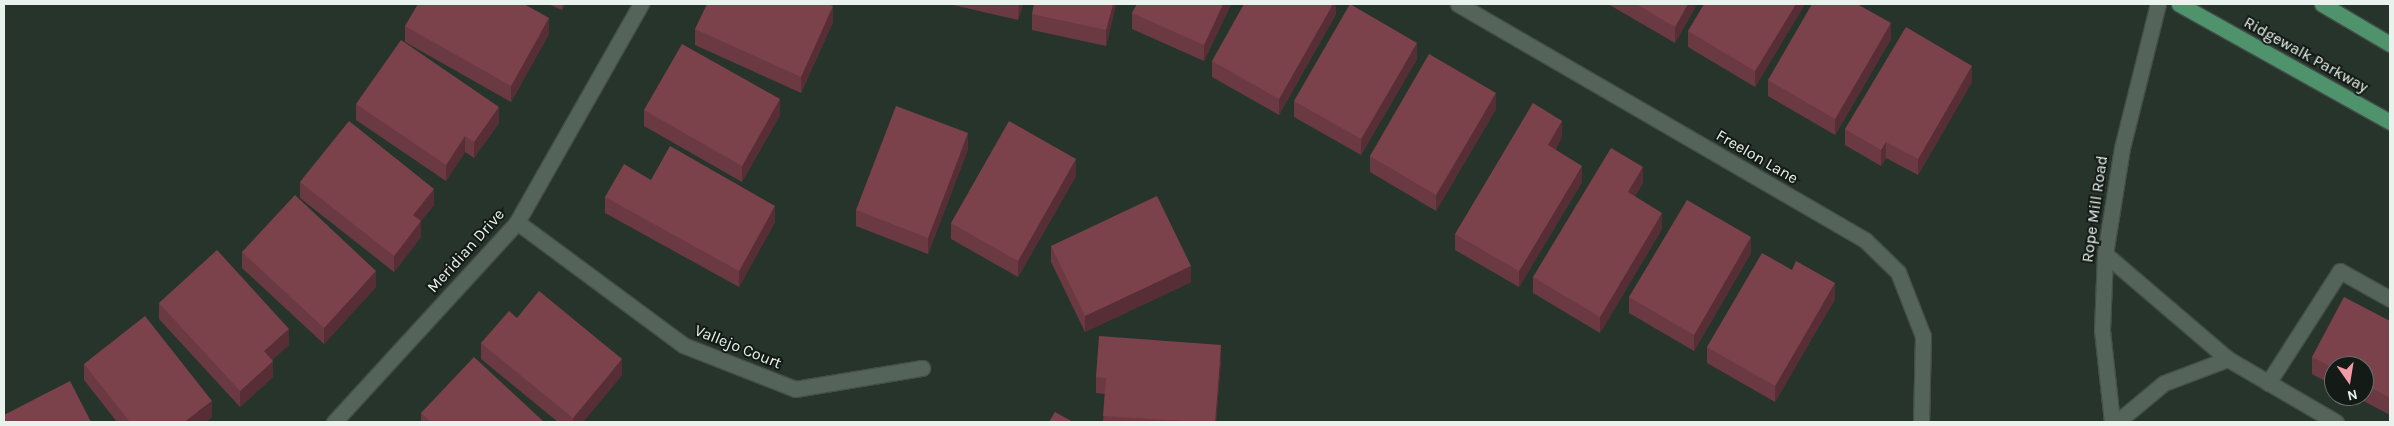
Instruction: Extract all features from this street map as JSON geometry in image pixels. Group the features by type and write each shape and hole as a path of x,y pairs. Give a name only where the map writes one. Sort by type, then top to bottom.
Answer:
{"main road":[{"name":"Ridgewalk Parkway","path":"2179,4 2390,122"},
{"path":"2322,4 2390,44"}],"street":[{"name":"Meridian Drive","path":"334,422 517,222 641,4"},
{"name":"Freelon Lane","path":"1458,4 1865,240 1898,272 1922,336 1921,422"},
{"name":"Rope Mill Road","path":"2112,422 2102,330 2105,254 2122,148 2158,4"},
{"name":"Vallejo Court","path":"517,222 683,345 795,389 922,368"},
{"path":"2105,254 2228,359 2336,422"},
{"path":"2268,382 2340,270 2390,299"},
{"path":"2117,422 2164,383 2228,359"}],"building":[{"path":"418,4 524,4 549,18 511,86 405,26"},
{"path":"707,4 828,4 833,6 801,77 695,29"},
{"path":"1034,4 1113,4 1106,30 1032,14"},
{"path":"1137,4 1223,4 1204,45 1132,13"},
{"path":"1244,4 1333,4 1279,99 1212,61"},
{"path":"1350,4 1417,43 1361,139 1294,101"},
{"path":"1636,4 1688,4 1675,27"},
{"path":"1704,4 1796,4 1755,71 1688,31"},
{"path":"1812,4 1857,4 1891,23 1835,119 1768,80"},
{"path":"1906,27 1972,66 1918,159 1886,142 1881,150 1845,129"},
{"path":"401,40 499,107 474,142 465,136 446,165 356,104"},
{"path":"682,44 780,99 742,166 644,110"},
{"path":"1429,54 1496,93 1436,195 1370,156"},
{"path":"1533,103 1562,121 1548,145 1582,166 1519,271 1455,234"},
{"path":"896,106 968,133 928,238 856,210"},
{"path":"349,121 434,189 413,215 421,221 394,256 300,182"},
{"path":"1009,121 1076,159 1018,261 951,223"},
{"path":"670,146 775,206 739,271 605,197 624,164 651,180"},
{"path":"1611,148 1643,167 1628,192 1662,213 1600,317 1533,277"},
{"path":"295,195 376,271 324,328 242,252"},
{"path":"1157,196 1191,266 1085,316 1051,246"},
{"path":"1687,200 1751,237 1694,335 1629,297"},
{"path":"217,250 289,329 264,351 273,361 240,391 159,303"},
{"path":"1762,253 1792,270 1796,261 1835,283 1775,386 1707,347"},
{"path":"539,291 622,359 573,418 481,343 509,311 517,318"},
{"path":"2344,297 2390,321 2390,398 2374,389 2374,356 2324,356 2324,363 2312,357"},
{"path":"145,316 212,401 185,422 130,422 84,364"},
{"path":"1099,336 1221,345 1215,422 1103,416 1106,378 1096,377"},
{"path":"474,357 544,422 431,422 421,413"},
{"path":"70,381 91,422 5,422 4,415"},
{"path":"1055,412 1073,422 1049,422"}]}
